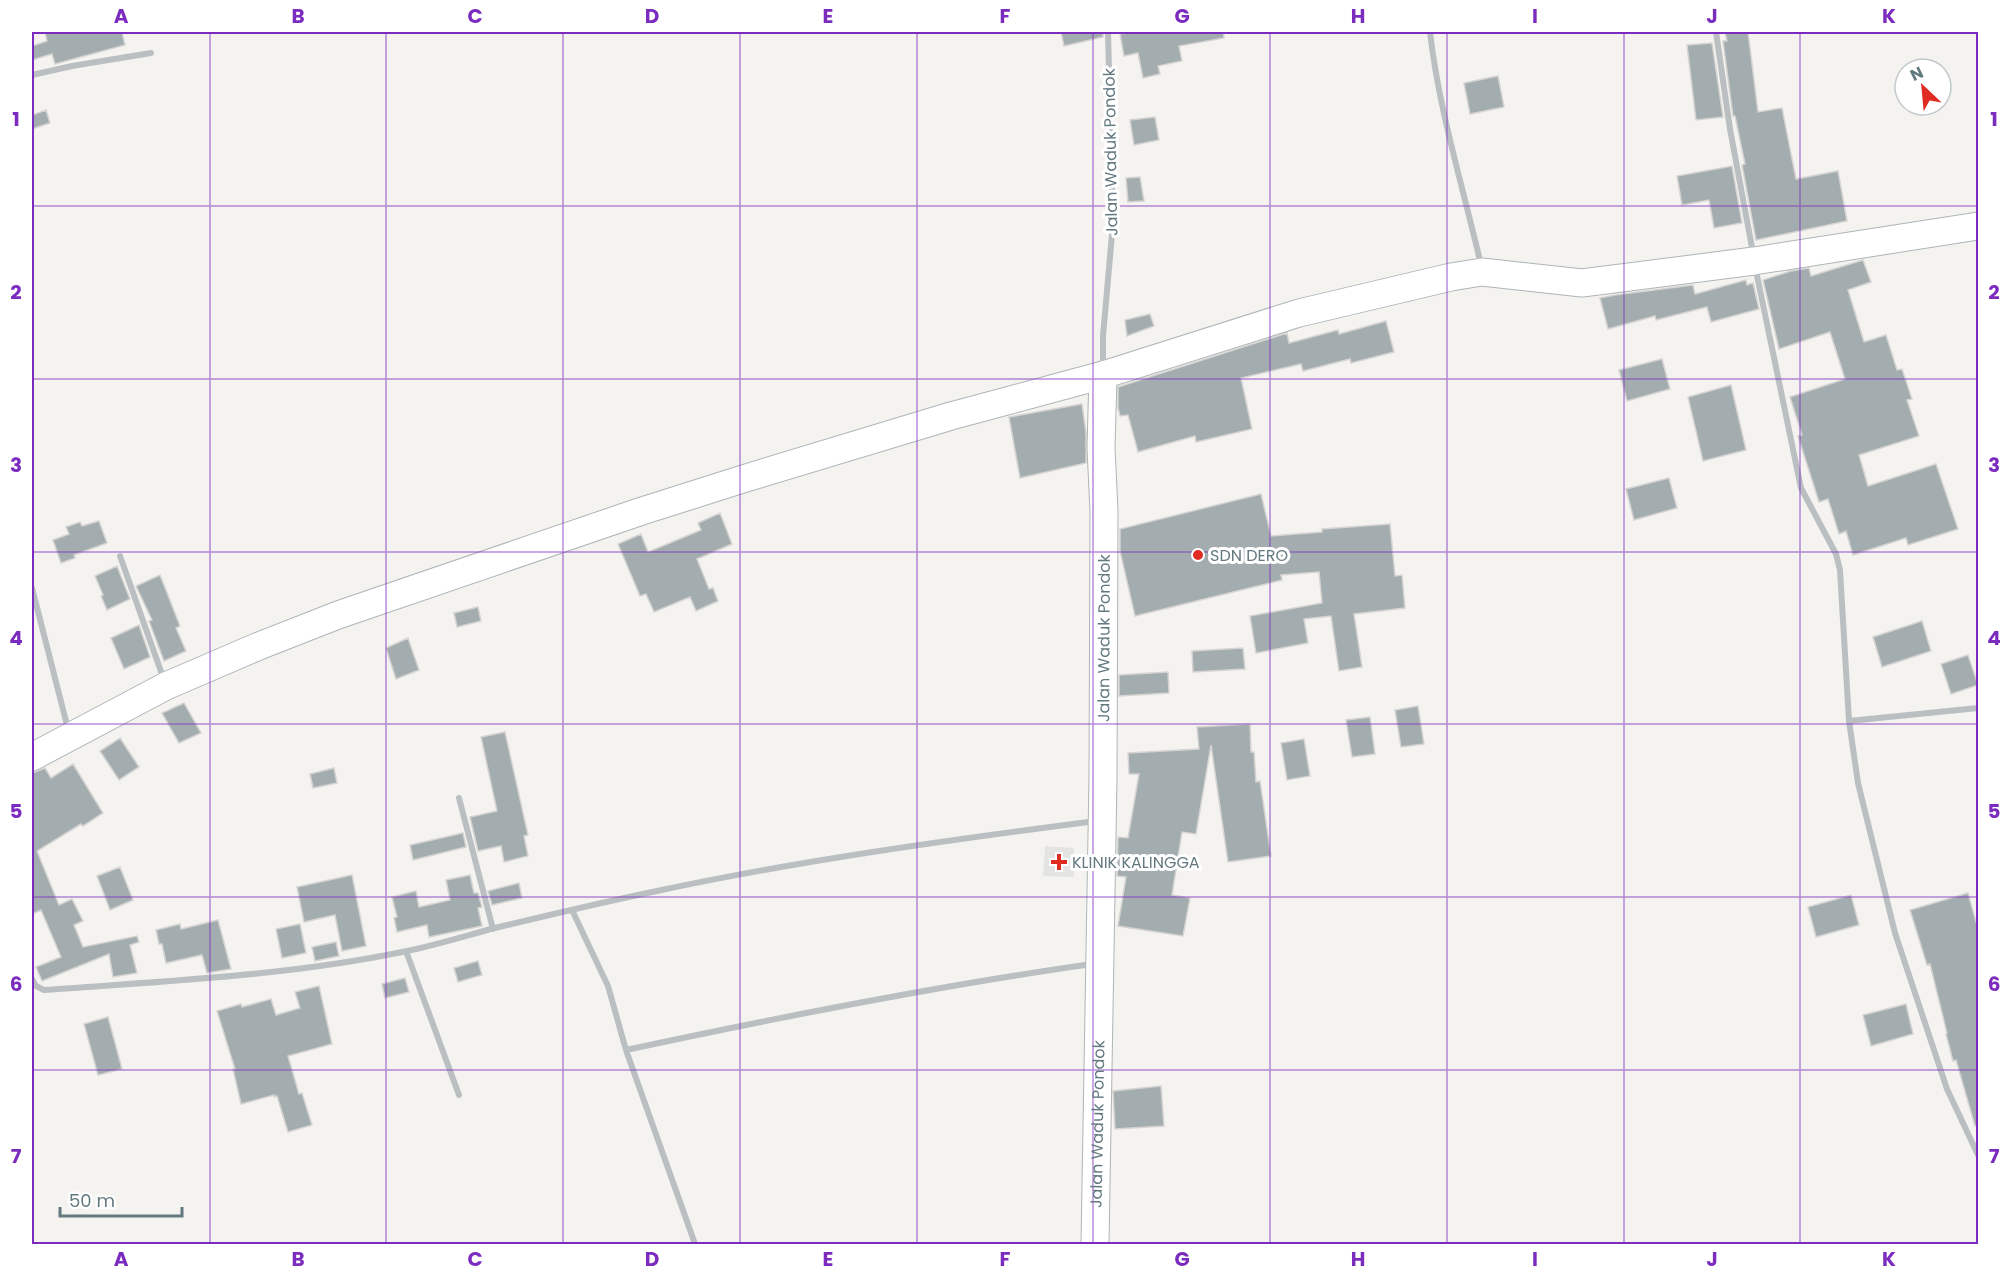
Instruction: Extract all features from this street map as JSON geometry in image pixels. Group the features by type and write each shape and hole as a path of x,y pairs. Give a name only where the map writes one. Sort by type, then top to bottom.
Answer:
{"street":[{"name":"Jalan Waduk Pondok","path":"1095,1245 1104,523 1101,448 1103,336 1113,223 1107,32"},
{"path":"1430,32 1435,74 1482,272"},
{"path":"1716,32 1730,129 1754,261 1801,488 1836,554 1840,570 1849,721 1858,783 1895,933 1947,1089 1978,1155"},
{"path":"32,75 151,53"},
{"path":"32,757 166,686 339,615 642,510 939,420 1103,375 1299,313 1451,277 1482,272 1582,283 1754,261 1978,226"},
{"path":"120,556 166,686"},
{"path":"32,588 70,735"},
{"path":"1849,721 1978,708"},
{"path":"459,798 493,929"},
{"path":"32,979 36,986 44,990 244,975 323,965 406,951 658,891 787,867 974,837 1101,821"},
{"path":"572,910 608,986 626,1050 695,1245"},
{"path":"406,951 459,1095"},
{"path":"626,1050 994,978 1100,963"}],"shaded area":[{"name":"KLINIK KALINGGA","path":"1045,846 1074,848 1074,877 1043,876"}],"building":[{"path":"45,32 122,32 125,45 55,64 52,54 32,60 32,46 47,41"},
{"path":"1061,32 1103,32 1103,37 1064,46"},
{"path":"1223,32 1224,38 1179,46 1182,61 1158,66 1160,74 1143,78 1138,53 1124,56 1120,34"},
{"path":"1725,32 1748,32 1758,112 1782,108 1796,179 1838,171 1847,221 1756,240 1742,165 1745,164 1735,116 1733,116 1723,41 1727,41"},
{"path":"1712,43 1723,117 1696,120 1687,45"},
{"path":"1498,76 1504,107 1470,114 1464,83"},
{"path":"46,110 50,123 32,129 32,115"},
{"path":"1155,117 1159,140 1134,145 1130,120"},
{"path":"1732,166 1742,223 1714,228 1709,200 1682,205 1677,176"},
{"path":"1140,177 1144,201 1128,202 1126,178"},
{"path":"1863,260 1871,282 1848,290 1864,342 1886,335 1897,370 1902,369 1912,399 1907,400 1919,436 1859,455 1868,486 1936,464 1958,529 1908,545 1906,538 1853,555 1846,531 1839,534 1828,499 1819,502 1798,436 1802,435 1790,397 1845,379 1830,332 1779,349 1763,280 1809,268 1811,276"},
{"path":"1746,280 1747,285 1753,283 1759,309 1711,322 1707,307 1656,320 1655,316 1608,329 1600,298 1693,285 1695,294"},
{"path":"1150,314 1154,326 1127,336 1125,320"},
{"path":"1386,321 1394,352 1351,363 1350,359 1303,371 1301,364 1241,378 1252,429 1196,442 1195,436 1138,452 1128,415 1120,416 1118,387 1287,333 1289,343 1338,330 1339,334"},
{"path":"1662,359 1670,389 1627,401 1619,370"},
{"path":"1731,385 1746,450 1703,461 1688,397"},
{"path":"1082,404 1086,433 1086,463 1020,478 1009,417"},
{"path":"1669,478 1677,508 1634,520 1626,489"},
{"path":"1261,494 1271,536 1322,532 1322,529 1390,524 1395,576 1402,575 1405,608 1354,614 1362,667 1339,671 1331,616 1304,619 1308,643 1256,653 1250,616 1322,603 1319,572 1281,575 1282,580 1135,616 1120,551 1120,529"},
{"path":"720,513 732,544 697,559 709,589 713,588 718,601 696,611 690,597 654,612 646,594 640,596 618,544 641,534 648,552 701,530 698,523"},
{"path":"99,521 107,543 74,555 75,558 61,563 53,540 69,534 66,527 80,522 82,526"},
{"path":"117,566 130,599 107,610 95,576"},
{"path":"160,575 180,626 176,628 186,651 164,661 149,621 152,620 136,586"},
{"path":"478,607 481,621 457,627 454,613"},
{"path":"1922,621 1931,651 1882,667 1873,637"},
{"path":"139,625 150,657 124,669 111,638"},
{"path":"408,638 419,670 396,679 386,648"},
{"path":"1243,648 1245,669 1193,672 1192,651"},
{"path":"1968,655 1978,685 1951,694 1941,664"},
{"path":"1168,672 1169,693 1119,696 1119,675"},
{"path":"184,703 201,733 179,743 162,713"},
{"path":"1418,706 1424,744 1401,747 1395,710"},
{"path":"1370,717 1375,754 1352,757 1346,720"},
{"path":"1250,724 1251,752 1254,752 1256,782 1260,781 1271,856 1228,862 1211,745 1196,834 1182,832 1172,895 1190,898 1183,936 1118,926 1126,877 1117,876 1118,837 1128,838 1139,774 1129,774 1128,753 1199,749 1197,727"},
{"path":"505,732 528,835 524,836 528,856 504,862 501,846 478,851 470,817 497,811 481,737"},
{"path":"120,738 139,767 119,780 100,751"},
{"path":"1304,739 1310,776 1287,780 1281,743"},
{"path":"73,764 103,813 37,851 59,905 72,899 83,921 74,925 83,947 137,936 139,942 130,945 137,973 113,977 109,954 42,981 36,967 61,957 41,910 32,914 32,773 45,768 51,778"},
{"path":"334,768 337,783 313,788 310,774"},
{"path":"463,833 466,847 413,860 410,845"},
{"path":"120,867 133,900 110,910 97,876"},
{"path":"352,875 366,946 342,951 335,915 304,922 297,887"},
{"path":"470,875 474,893 478,893 482,907 478,908 482,926 429,937 427,925 397,932 394,918 397,917 392,897 416,891 419,907 450,900 446,880"},
{"path":"519,883 522,898 492,905 488,891"},
{"path":"1968,893 1976,922 1978,921 1978,1126 1975,1126 1956,1060 1953,1061 1930,964 1927,965 1910,910"},
{"path":"1851,895 1859,925 1816,937 1808,907"},
{"path":"218,920 231,969 207,973 202,955 166,963 156,930 180,924 181,929"},
{"path":"300,924 306,953 282,958 276,929"},
{"path":"336,942 339,956 315,961 312,947"},
{"path":"478,961 482,975 458,982 454,968"},
{"path":"405,978 409,992 385,998 382,984"},
{"path":"319,986 332,1044 288,1056 299,1094 302,1093 312,1125 288,1132 277,1096 241,1104 233,1069 235,1069 217,1011 271,999 276,1015 300,1008 295,992"},
{"path":"1906,1004 1913,1034 1871,1046 1863,1015"},
{"path":"108,1017 122,1069 98,1075 84,1024"},
{"path":"1161,1086 1164,1126 1115,1129 1113,1091"}],"place":[{"name":"SDN DERO","path":"1198,555"},
{"name":"KLINIK KALINGGA","path":"1059,862"}]}
